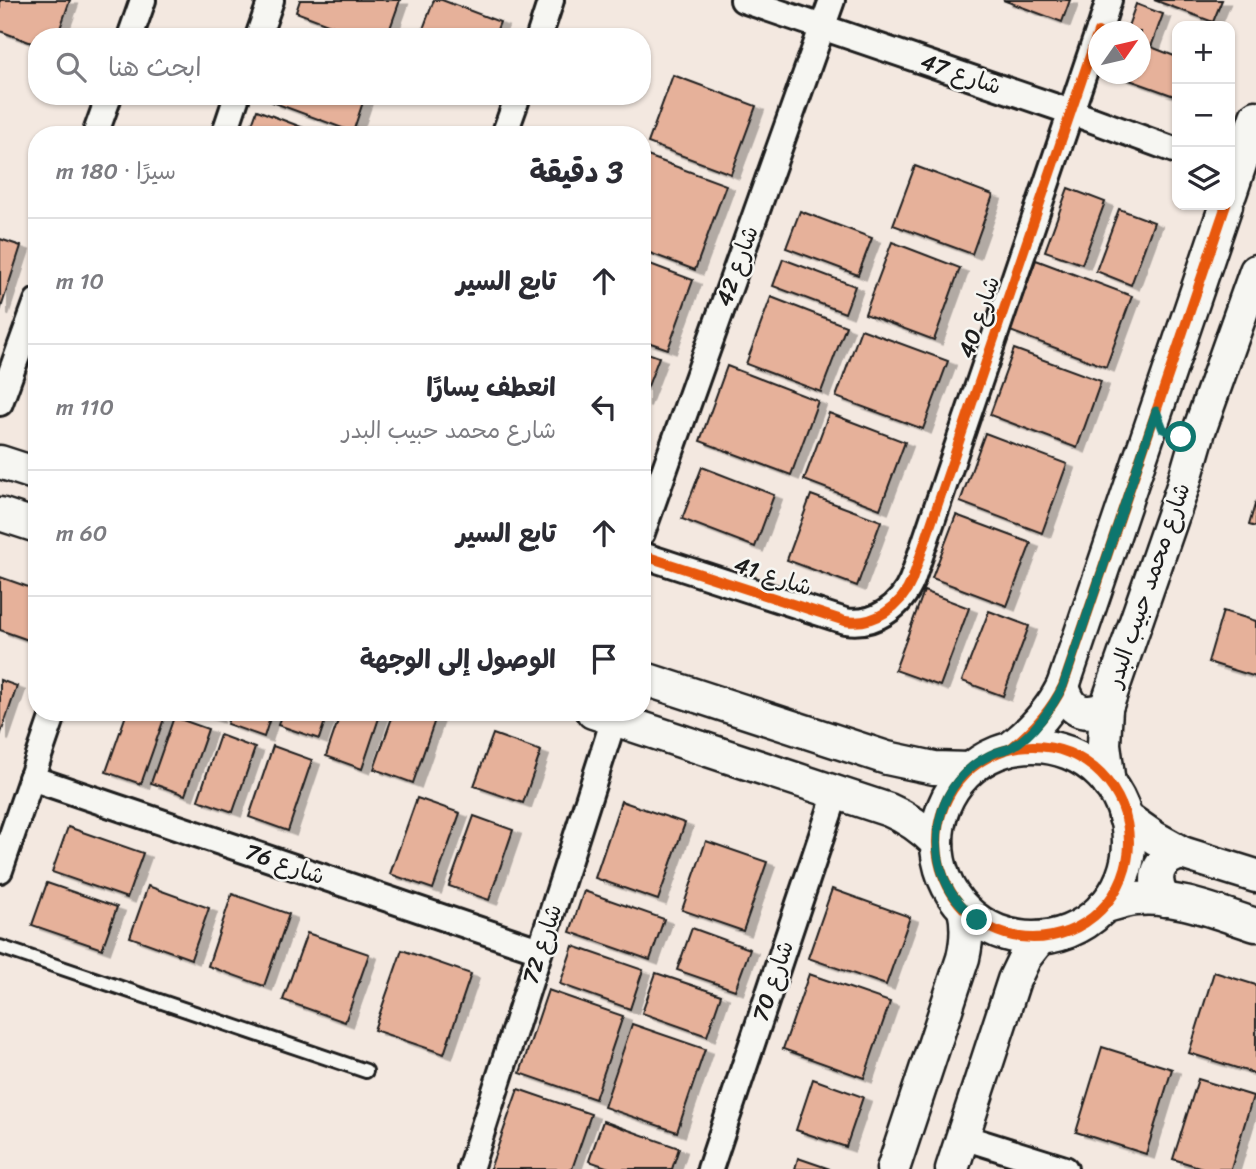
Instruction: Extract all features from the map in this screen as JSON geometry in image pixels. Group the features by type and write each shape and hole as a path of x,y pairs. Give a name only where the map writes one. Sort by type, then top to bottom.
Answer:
{"street":[{"path":"133,28 143,0"},
{"path":"261,28 271,0"},
{"path":"541,28 551,0"},
{"name":"شارع 47","path":"743,0 1071,111 1172,149"},
{"name":"شارع 42","path":"651,508 832,0"},
{"name":"شارع 40","path":"1102,21 1109,0"},
{"name":"شارع 40","path":"890,610 912,580 1088,61"},
{"path":"99,126 106,105"},
{"path":"227,126 234,105"},
{"path":"508,126 515,105"},
{"path":"1235,171 1256,117"},
{"name":"شارع محمد حبيب البدر","path":"1011,748 1040,721 1057,699 1063,686 1224,210"},
{"name":"شارع محمد حبيب البدر","path":"1109,784 1104,744 1107,708 1183,486 1199,431 1256,271"},
{"path":"0,403 28,339"},
{"path":"1156,411 1163,429 1181,437 1199,431"},
{"path":"0,462 28,471"},
{"path":"1136,470 1153,468 1170,474 1183,486"},
{"path":"0,514 28,523"},
{"name":"شارع 41","path":"651,558 845,621 867,621 890,610"},
{"path":"651,681 887,758 934,768 969,769"},
{"path":"1063,686 1067,700 1078,710 1093,713 1107,708"},
{"path":"0,870 51,721"},
{"name":"شارع 72","path":"470,1169 540,950 603,721"},
{"path":"619,721 889,810 907,818 937,843"},
{"path":"1048,747 1065,751 1090,765 1109,784 1119,799 1125,817 1129,849 1126,865 1114,895 1093,917 1054,936 1040,938 1007,934 991,929 977,920 953,894 939,861 937,843 942,810 958,781 982,760 1011,748 1048,747"},
{"name":"شارع 76","path":"32,778 540,950"},
{"name":"شارع 70","path":"710,1169 836,793"},
{"path":"1125,817 1182,853 1256,876"},
{"path":"1166,900 1159,891 1158,871 1172,856 1182,853"},
{"path":"1103,907 1135,899 1166,900 1192,905 1256,925"},
{"path":"893,1169 963,958 967,937 964,909"},
{"path":"952,1169 1014,980 1025,957 1040,938"},
{"path":"963,1137 1065,1169"}],"lane":[{"path":"0,947 366,1071"}],"building":[{"path":"0,0 70,0 60,28 28,28 28,42 0,31"},
{"path":"300,0 400,0 390,28 338,28 296,12"},
{"path":"434,0 442,0 500,22 498,28 423,28"},
{"path":"1003,0 1070,0 1062,22"},
{"path":"1154,0 1222,0 1213,21"},
{"path":"1136,4 1163,14 1151,47 1151,21 1130,21"},
{"path":"1151,47 1172,55 1172,95 1141,84 1151,84"},
{"path":"673,75 756,106 731,174 651,144 651,135"},
{"path":"280,105 362,105 355,126 337,126"},
{"path":"257,110 299,126 251,126"},
{"path":"651,157 726,185 695,270 651,253"},
{"path":"915,166 993,195 972,254 893,225"},
{"path":"1068,188 1105,202 1082,264 1045,251"},
{"path":"1119,209 1154,222 1131,285 1096,271"},
{"path":"800,211 872,238 858,275 786,248"},
{"path":"0,239 21,246 0,311"},
{"path":"892,242 960,268 934,340 865,314"},
{"path":"783,259 855,286 845,313 773,286"},
{"path":"1036,260 1132,296 1106,367 1010,331"},
{"path":"651,264 693,280 668,349 651,343"},
{"path":"771,297 846,326 821,392 746,364"},
{"path":"861,329 948,361 923,429 836,397"},
{"path":"1014,349 1101,381 1077,448 990,415"},
{"path":"651,354 659,357 651,378"},
{"path":"727,366 818,401 791,475 700,441"},
{"path":"829,413 905,442 880,509 804,480"},
{"path":"985,433 1067,464 1042,533 960,502"},
{"path":"702,467 774,495 755,547 682,519"},
{"path":"811,495 881,521 857,586 787,560"},
{"path":"1256,501 1256,527 1249,525"},
{"path":"956,515 1031,543 1007,606 932,578"},
{"path":"0,577 28,587 28,640 0,630"},
{"path":"924,591 969,608 940,686 895,670"},
{"path":"989,611 1029,626 1003,696 962,681"},
{"path":"1223,611 1256,621 1256,677 1208,662"},
{"path":"0,680 17,686 0,736"},
{"path":"124,721 163,721 141,784 106,772"},
{"path":"173,721 185,721 208,729 185,795 151,783"},
{"path":"228,721 269,721 264,737 227,724"},
{"path":"279,721 325,721 319,739 278,725"},
{"path":"338,721 378,721 362,769 326,756"},
{"path":"391,721 435,721 413,783 374,769"},
{"path":"493,734 541,751 523,803 474,786"},
{"path":"220,735 255,748 233,812 198,800"},
{"path":"273,746 312,760 288,831 249,817"},
{"path":"417,798 460,813 433,889 390,874"},
{"path":"621,801 685,823 658,900 595,878"},
{"path":"474,816 513,830 489,900 449,886"},
{"path":"68,827 143,853 127,898 52,872"},
{"path":"706,841 767,862 743,931 682,910"},
{"path":"47,883 117,907 102,949 32,925"},
{"path":"148,886 209,908 191,959 130,937"},
{"path":"832,889 910,917 886,985 808,958"},
{"path":"584,891 664,919 650,960 570,932"},
{"path":"232,894 289,914 264,986 208,966"},
{"path":"692,928 750,949 735,990 677,970"},
{"path":"307,933 369,954 345,1022 283,1000"},
{"path":"573,946 643,970 630,1009 560,984"},
{"path":"402,950 471,974 444,1054 374,1030"},
{"path":"1214,972 1256,985 1256,1074 1189,1053"},
{"path":"656,973 721,995 707,1036 642,1013"},
{"path":"809,974 890,1002 864,1078 783,1049"},
{"path":"548,990 623,1016 595,1099 520,1073"},
{"path":"632,1024 705,1049 677,1132 604,1107"},
{"path":"1102,1047 1172,1069 1146,1154 1076,1132"},
{"path":"813,1079 863,1097 846,1147 796,1130"},
{"path":"1198,1079 1253,1096 1231,1169 1206,1169 1173,1159"},
{"path":"518,1089 591,1114 572,1169 490,1169"},
{"path":"603,1121 679,1148 672,1169 612,1169 589,1161"},
{"path":"798,1158 830,1169 795,1169"}],"cycle path":[{"path":"651,558 845,621 866,621 894,606 912,580 1088,61"},
{"path":"1011,748 1041,720 1063,686 1224,210"},
{"path":"1033,746 1070,753 1101,774 1122,805 1129,842 1122,879 1101,910 1070,931 1033,938 996,931 965,910 944,879 937,842 944,805 965,774 996,753 1033,746"}],"route":[{"path":"977,920 964,909 944,878 937,843 942,810 958,781 969,769 996,752 1011,748 1028,734 1057,699 1156,411 1163,429 1181,437"}]}
